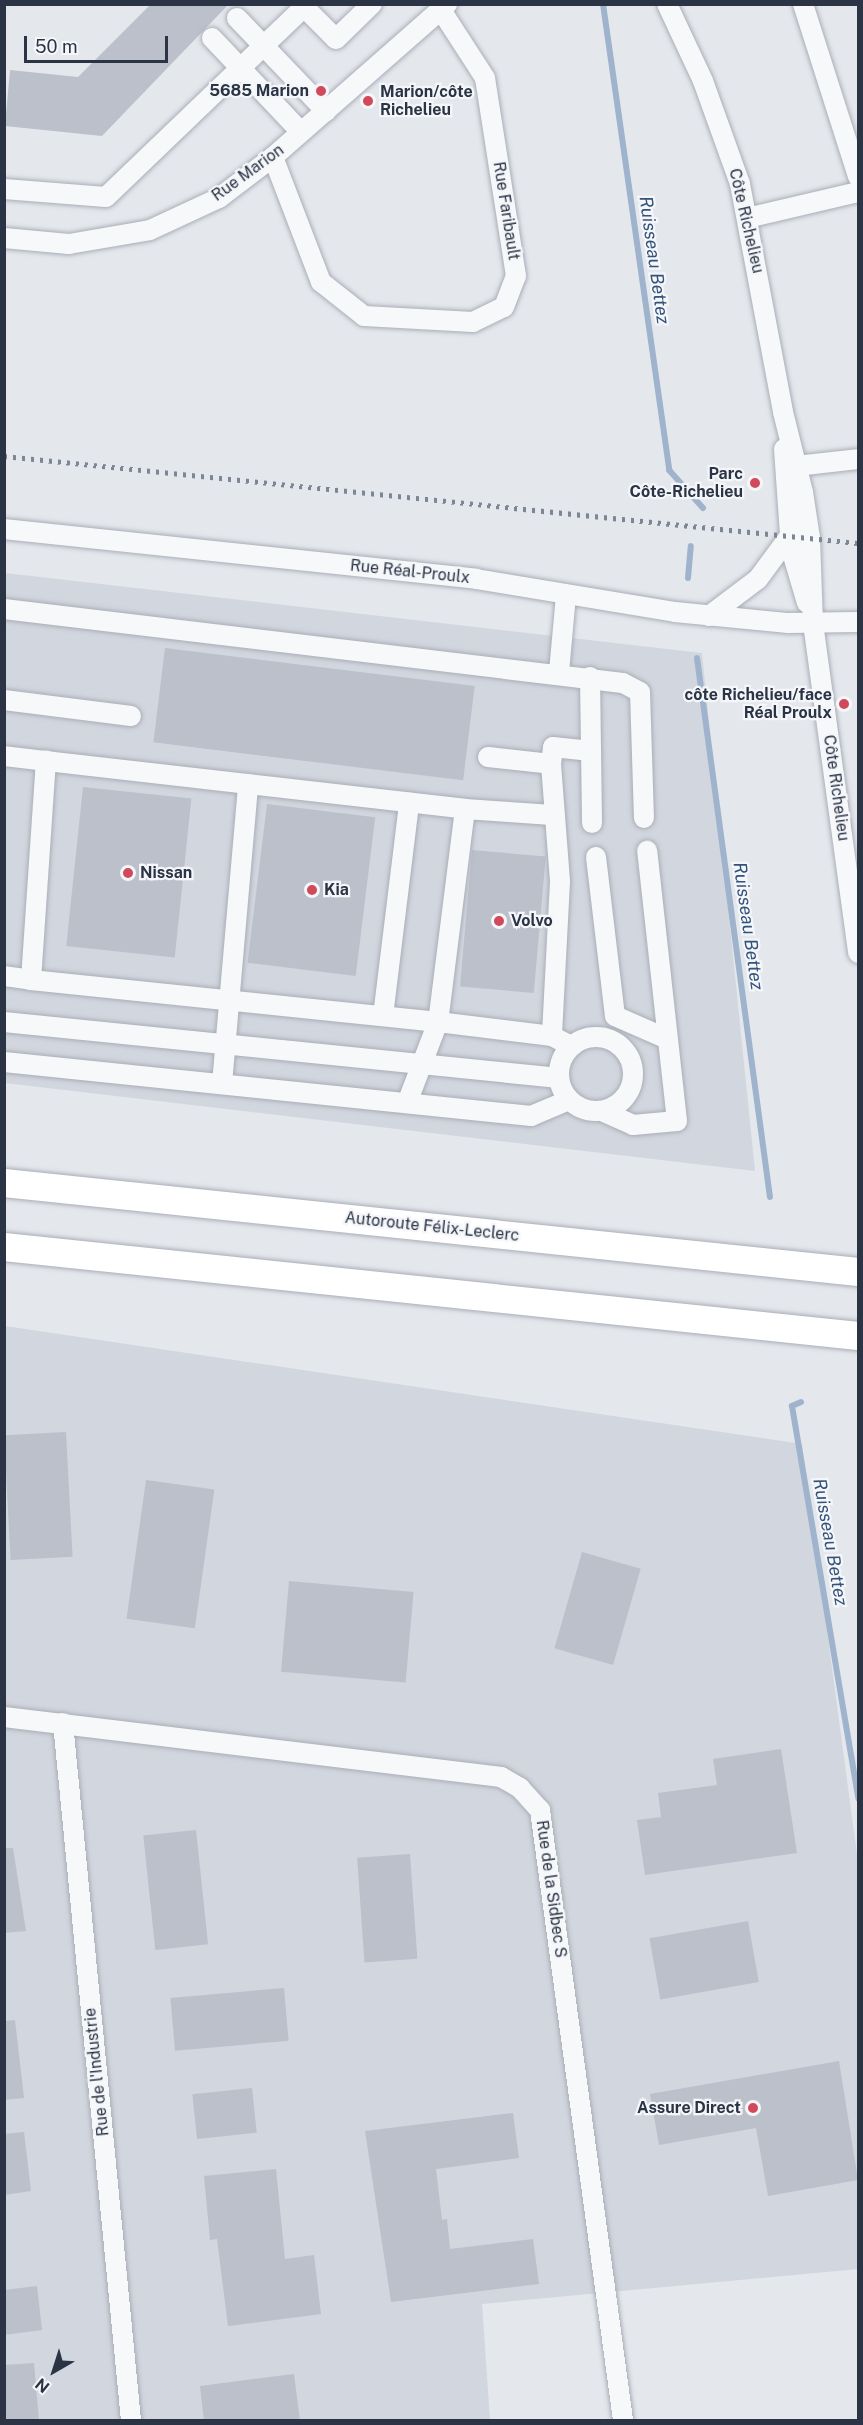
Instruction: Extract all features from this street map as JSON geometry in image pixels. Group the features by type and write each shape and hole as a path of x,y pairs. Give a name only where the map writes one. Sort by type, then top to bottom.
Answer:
{"highway":[{"name":"Autoroute Félix-Leclerc","path":"4,1183 858,1272"},
{"path":"4,1247 858,1335"}],"street":[{"path":"4,189 106,197 306,6 336,39 372,4"},
{"name":"Côte Richelieu","path":"667,4 707,92 740,184 747,218 783,412 810,538 813,623 858,953"},
{"path":"803,4 858,176"},
{"name":"Rue Marion","path":"4,238 69,244 150,230 219,198 273,157 444,7"},
{"name":"Rue Faribault","path":"273,157 321,282 364,316 473,322 504,308 516,276 485,78 444,7"},
{"path":"237,18 326,111"},
{"path":"212,38 302,132"},
{"path":"747,218 858,192"},
{"name":"Côte Richelieu","path":"783,412 789,537 793,561 813,623"},
{"path":"796,466 858,459"},
{"name":"Rue Réal-Proulx","path":"4,529 459,577 709,616 813,623 858,622"},
{"path":"709,616 758,579 789,537"},
{"path":"558,672 566,595"},
{"path":"4,609 558,672 623,683 640,692 644,818"},
{"path":"590,677 592,823"},
{"path":"4,700 131,716"},
{"path":"552,1036 560,882 552,815 553,747 591,751"},
{"path":"4,756 409,803 552,815"},
{"path":"488,757 552,764"},
{"path":"32,980 46,762"},
{"path":"222,1084 248,784"},
{"path":"383,1016 409,803"},
{"path":"407,1103 438,1022 465,809"},
{"path":"602,1111 624,1099 632,1082 632,1064 626,1052 606,1038 587,1038 571,1046 563,1055 559,1078 569,1100 589,1111 602,1111 633,1125 677,1121 665,1038 648,851"},
{"path":"596,857 615,1016 665,1038"},
{"path":"4,976 552,1036 571,1046"},
{"path":"4,1022 559,1078"},
{"path":"4,1062 531,1116 569,1100"},
{"name":"Rue de la Sidbec S","path":"4,1717 501,1777 520,1788 540,1810 623,2421"},
{"name":"Rue de l'Industrie","path":"63,1723 131,2421"}],"shaded area":[{"path":"5,573 702,653 755,1171 5,1083"},
{"path":"5,1326 802,1444 858,1862 858,2269 482,2304 490,2420 5,2420"}],"building":[{"path":"151,4 229,4 102,136 5,126 10,70 78,77"},
{"path":"165,648 475,686 463,780 153,742"},
{"name":"Nissan","path":"83,787 191,798 175,958 66,946"},
{"name":"Kia","path":"267,804 375,817 356,976 248,963"},
{"name":"Volvo","path":"472,850 546,856 534,993 460,986"},
{"path":"66,1432 73,1557 11,1560 4,1435"},
{"path":"146,1480 214,1490 195,1628 127,1619"},
{"path":"582,1552 641,1569 613,1665 554,1648"},
{"path":"289,1581 414,1592 406,1683 281,1672"},
{"path":"781,1749 797,1853 645,1875 637,1820 661,1817 658,1793 717,1785 713,1759"},
{"path":"196,1830 208,1944 155,1950 143,1836"},
{"path":"4,1848 13,1848 26,1931 4,1933"},
{"path":"410,1854 417,1959 364,1962 357,1858"},
{"path":"748,1921 759,1982 660,1999 650,1938"},
{"path":"284,1988 289,2041 175,2051 170,1998"},
{"path":"15,2020 24,2098 4,2100 4,2021"},
{"path":"839,2061 858,2180 768,2196 756,2128 659,2145 650,2094"},
{"path":"252,2088 257,2133 197,2139 192,2094"},
{"path":"513,2113 519,2158 436,2169 442,2220 447,2219 450,2249 533,2239 539,2284 391,2302 365,2131"},
{"path":"24,2132 31,2191 4,2195 4,2134"},
{"path":"276,2169 285,2259 314,2255 321,2314 228,2326 217,2239 210,2240 204,2176"},
{"path":"37,2286 42,2330 4,2335 4,2290"},
{"path":"34,2363 39,2421 4,2421 4,2365"},
{"path":"294,2374 300,2421 204,2421 200,2386"}],"waterway":[{"name":"Ruisseau Bettez","path":"603,4 669,470 703,508"},
{"name":"Ruisseau Bettez","path":"688,578 691,546"},
{"name":"Ruisseau Bettez","path":"697,658 770,1197"},
{"name":"Ruisseau Bettez","path":"801,1402 792,1406 858,1798"}],"railway":[{"path":"4,456 858,543"}],"place":[{"name":"5685 Marion","path":"321,91"},
{"name":"Marion/côte Richelieu","path":"368,101"},
{"name":"Parc Côte-Richelieu","path":"755,483"},
{"name":"côte Richelieu/face Réal Proulx","path":"844,704"},
{"name":"Nissan","path":"128,873"},
{"name":"Kia","path":"312,890"},
{"name":"Volvo","path":"499,921"},
{"name":"Assure Direct","path":"753,2108"}]}
